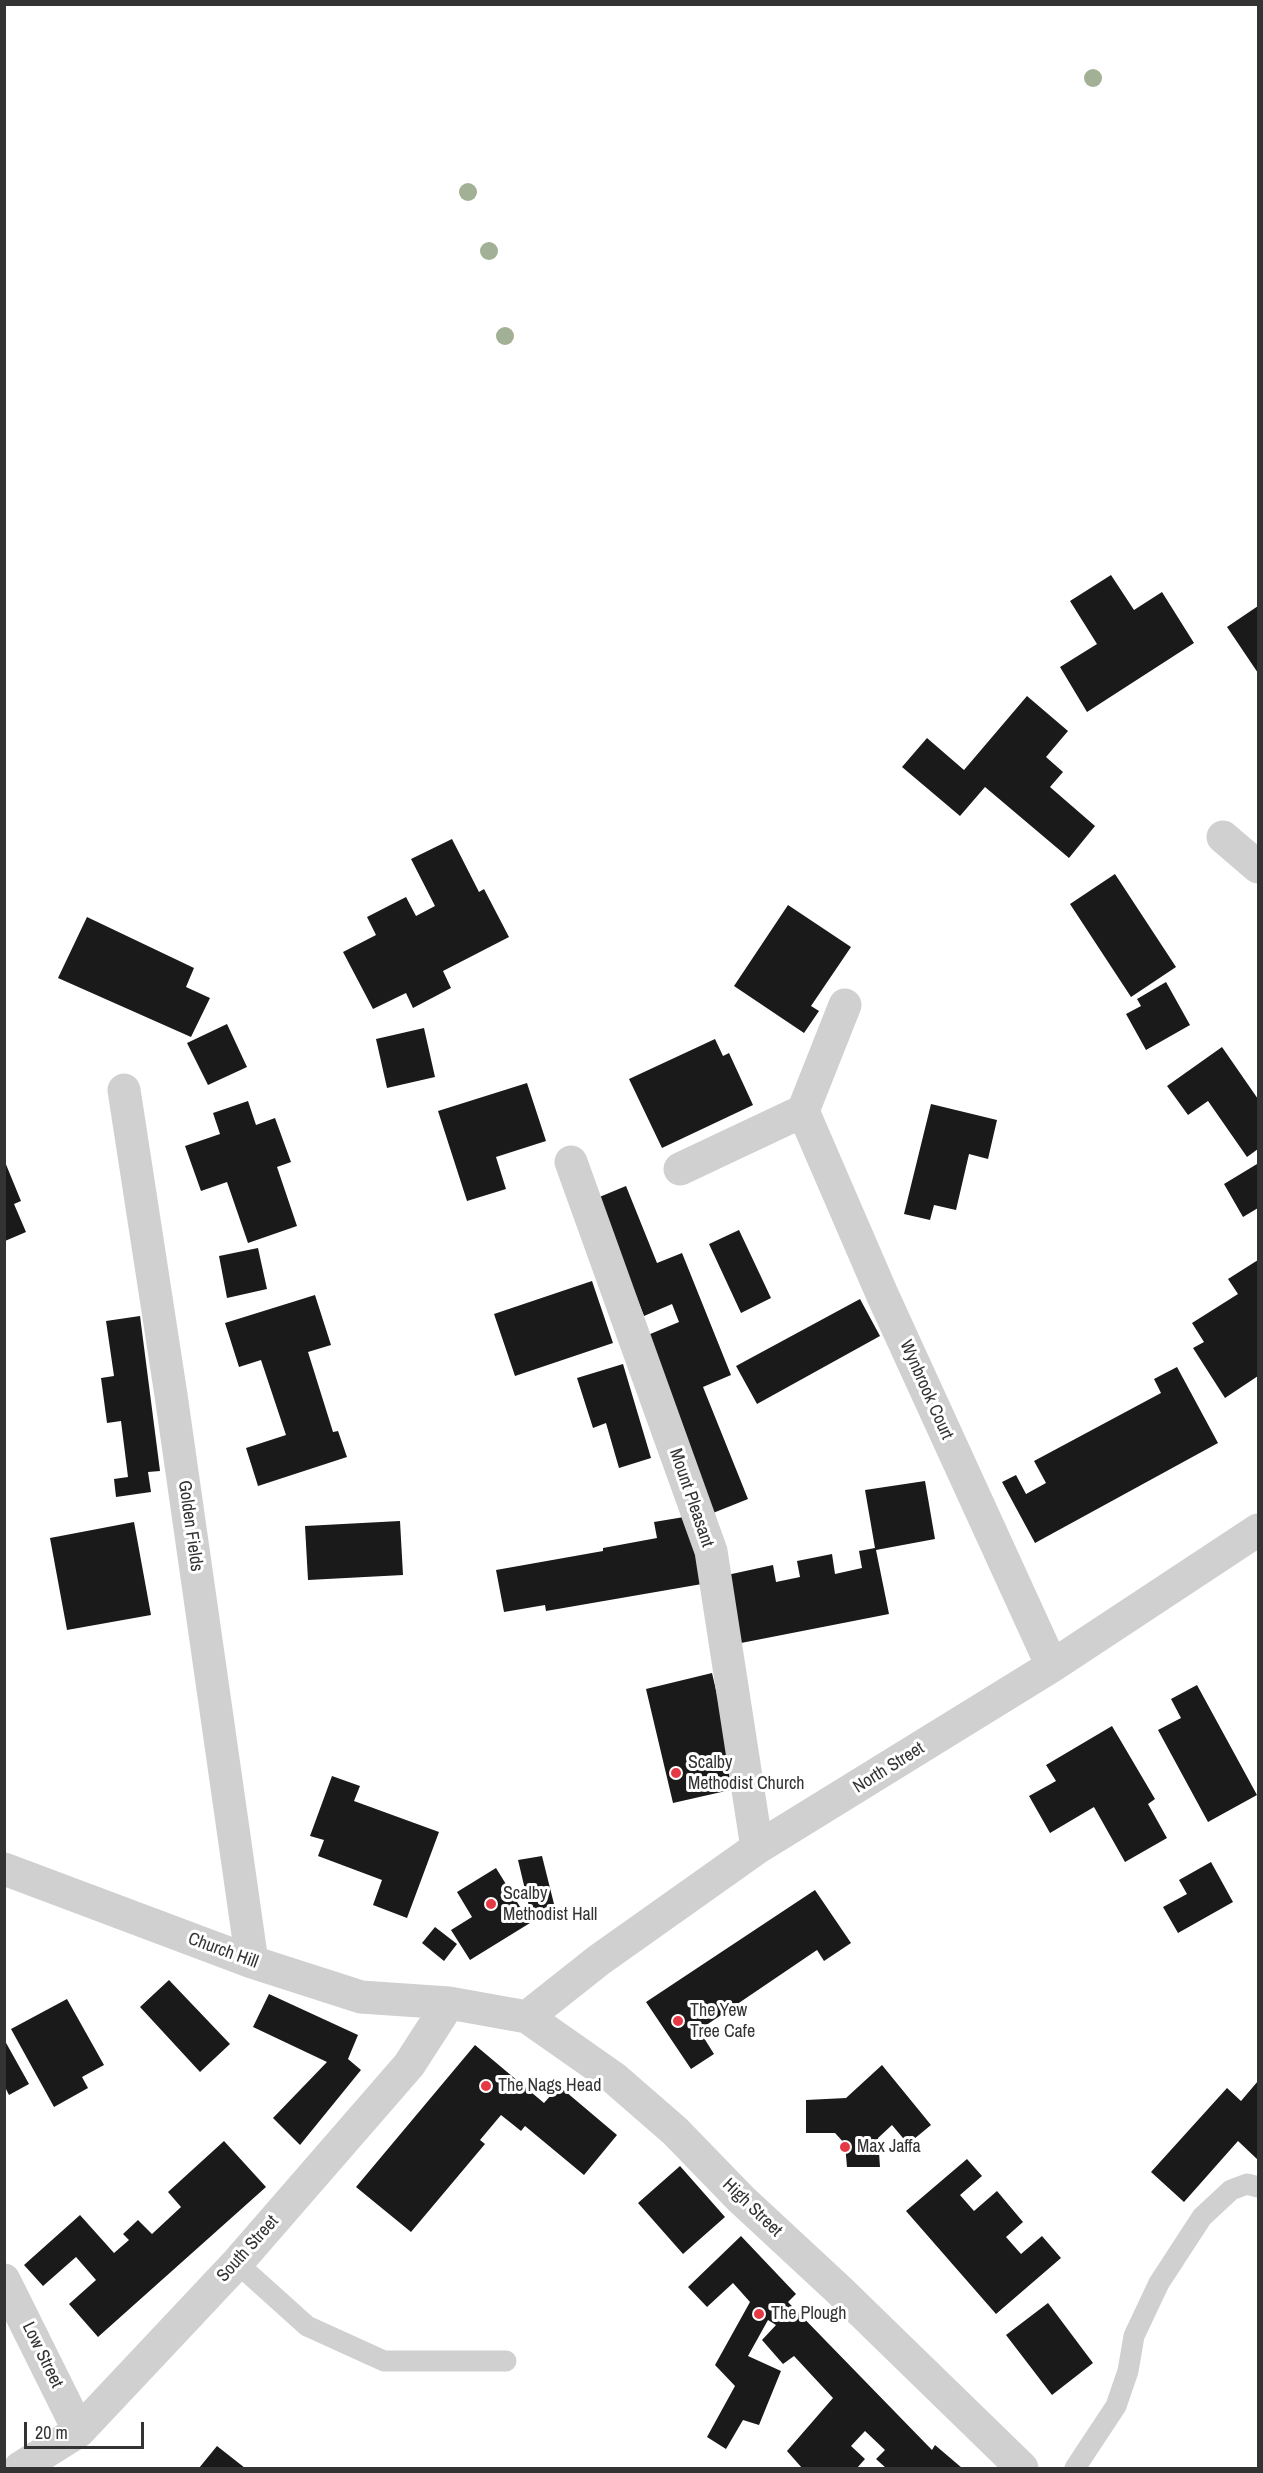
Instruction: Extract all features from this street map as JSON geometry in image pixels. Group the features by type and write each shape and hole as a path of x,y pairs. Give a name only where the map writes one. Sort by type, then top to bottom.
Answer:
{"street":[{"path":"1223,837 1258,867"},
{"path":"680,1169 803,1111 845,1005"},
{"name":"Golden Fields","path":"124,1090 171,1395 252,1962"},
{"name":"Wynbrook Court","path":"803,1111 882,1294 1052,1666"},
{"name":"Mount Pleasant","path":"571,1162 711,1551 757,1848"},
{"name":"North Street","path":"527,2018 599,1960 757,1848 1052,1666 1258,1530"},
{"name":"Church Hill","path":"4,1869 252,1962 361,1997 449,2003"},
{"name":"High Street","path":"449,2003 527,2018 614,2078 675,2132 741,2199 839,2290 1022,2469"},
{"name":"South Street","path":"20,2469 79,2431 237,2263 409,2065 449,2003"},
{"name":"Low Street","path":"4,2280 79,2431"}],"lane":[{"path":"1075,2469 1116,2406 1128,2371 1134,2336 1159,2283 1202,2217 1231,2190 1247,2184 1258,2187"},
{"path":"237,2263 307,2326 384,2361 506,2361"}],"building":[{"path":"1111,575 1134,610 1162,592 1194,643 1087,712 1060,667 1097,644 1070,601"},
{"path":"1258,606 1258,673 1227,627"},
{"path":"1027,696 1068,731 1046,757 1063,772 1050,787 1095,826 1069,858 985,787 960,816 902,767 927,738 964,770"},
{"path":"452,839 479,892 484,889 509,937 443,971 451,988 413,1008 406,993 373,1009 343,952 376,935 367,917 406,897 416,916 435,906 411,859"},
{"path":"1115,874 1176,967 1131,997 1070,904"},
{"path":"788,905 851,947 811,1006 819,1011 804,1033 734,986"},
{"path":"87,917 194,968 186,987 210,998 191,1037 58,978"},
{"path":"1166,982 1190,1025 1146,1050 1126,1014 1141,1006 1137,999"},
{"path":"227,1024 247,1067 208,1085 187,1043"},
{"path":"424,1028 435,1077 387,1088 376,1039"},
{"path":"715,1039 723,1056 729,1053 753,1105 662,1148 629,1079"},
{"path":"1222,1047 1258,1099 1258,1149 1247,1157 1208,1101 1188,1115 1167,1086"},
{"path":"527,1083 546,1141 496,1157 506,1189 467,1201 438,1111"},
{"path":"248,1101 256,1125 275,1118 291,1162 277,1167 297,1226 248,1243 227,1182 201,1191 185,1146 220,1134 213,1113"},
{"path":"931,1104 997,1120 988,1159 969,1154 956,1210 934,1205 930,1220 904,1214"},
{"path":"5,1162 21,1201 14,1204 26,1232 5,1241"},
{"path":"1257,1164 1258,1208 1243,1217 1224,1184"},
{"path":"626,1186 657,1263 682,1253 731,1375 703,1387 748,1499 713,1513 643,1337 679,1322 672,1304 644,1316 597,1198"},
{"path":"739,1230 771,1298 741,1313 709,1244"},
{"path":"258,1248 267,1289 227,1298 219,1256"},
{"path":"1258,1260 1258,1376 1225,1398 1193,1348 1204,1342 1192,1323 1238,1294 1228,1279"},
{"path":"592,1281 613,1343 515,1376 494,1314"},
{"path":"315,1295 331,1345 308,1352 333,1432 338,1431 347,1457 258,1486 246,1448 286,1435 261,1360 239,1367 225,1323"},
{"path":"860,1299 880,1336 757,1404 736,1366"},
{"path":"140,1316 160,1471 148,1472 151,1492 116,1497 114,1479 128,1477 121,1421 107,1423 101,1378 114,1376 106,1321"},
{"path":"623,1364 651,1458 619,1468 606,1423 593,1428 577,1378"},
{"path":"1177,1367 1218,1443 1035,1543 1002,1482 1016,1475 1026,1494 1046,1483 1034,1461 1161,1393 1154,1379"},
{"path":"925,1481 935,1539 876,1550 889,1614 741,1643 727,1575 773,1565 776,1582 800,1577 797,1561 832,1554 835,1574 862,1568 859,1551 875,1548 865,1490"},
{"path":"690,1516 702,1584 546,1611 545,1605 504,1612 496,1570 603,1551 603,1548 657,1538 654,1522"},
{"path":"400,1521 403,1575 308,1580 305,1526"},
{"path":"134,1522 151,1615 67,1630 50,1538"},
{"path":"712,1673 739,1788 673,1803 646,1689"},
{"path":"1197,1685 1257,1795 1208,1822 1158,1730 1181,1718 1171,1699"},
{"path":"1112,1726 1155,1799 1148,1804 1167,1838 1125,1862 1094,1807 1050,1833 1029,1796 1056,1781 1046,1765"},
{"path":"332,1776 360,1786 354,1801 439,1832 407,1918 373,1905 382,1880 318,1856 324,1840 310,1836"},
{"path":"542,1856 555,1908 532,1919 518,1860"},
{"path":"1211,1862 1233,1902 1178,1933 1163,1907 1187,1894 1179,1880"},
{"name":"Scalby Methodist Hall","path":"496,1868 530,1923 470,1960 451,1930 472,1917 457,1892"},
{"path":"815,1890 851,1943 824,1961 817,1950 699,2030 714,2054 691,2069 646,2002"},
{"path":"435,1927 457,1944 444,1961 422,1943"},
{"path":"169,1980 230,2044 200,2072 140,2007"},
{"path":"269,1994 358,2035 348,2059 361,2070 300,2145 273,2118 327,2062 253,2027"},
{"path":"67,1999 104,2065 82,2077 88,2088 54,2107 11,2029"},
{"path":"5,2041 29,2084 9,2095 5,2087"},
{"path":"475,2045 544,2103 559,2086 617,2135 584,2175 525,2126 521,2131 501,2115 480,2140 485,2144 411,2232 356,2187"},
{"path":"882,2065 931,2125 908,2144 892,2125 878,2138 880,2167 847,2167 845,2144 835,2133 806,2133 806,2100 846,2098"},
{"path":"1258,2081 1258,2160 1238,2141 1184,2202 1151,2172 1227,2088 1241,2101"},
{"path":"224,2141 266,2187 98,2337 69,2304 96,2280 76,2257 43,2286 24,2265 80,2215 114,2253 129,2240 123,2234 138,2220 152,2234 181,2207 168,2192"},
{"path":"967,2159 982,2176 960,2195 974,2211 997,2191 1023,2222 1006,2237 1021,2254 1042,2236 1061,2258 996,2314 906,2211"},
{"path":"680,2166 725,2217 683,2254 638,2203"},
{"path":"741,2236 796,2294 788,2302 932,2450 935,2445 962,2468 886,2468 876,2459 885,2450 865,2431 851,2446 865,2459 857,2468 802,2468 787,2451 833,2398 794,2356 783,2364 762,2340 776,2325 768,2320 748,2356 781,2371 759,2425 743,2420 726,2449 707,2437 735,2386 715,2365 750,2302 733,2283 707,2307 688,2287"},
{"path":"1048,2303 1093,2363 1052,2395 1006,2335"},
{"path":"217,2446 245,2468 199,2468"}],"place":[{"name":"Scalby Methodist Church","path":"676,1773"},
{"name":"Scalby Methodist Hall","path":"491,1904"},
{"name":"The Yew Tree Cafe","path":"678,2021"},
{"name":"The Nags Head","path":"486,2086"},
{"name":"Max Jaffa","path":"845,2147"},
{"name":"The Plough","path":"759,2314"}]}
